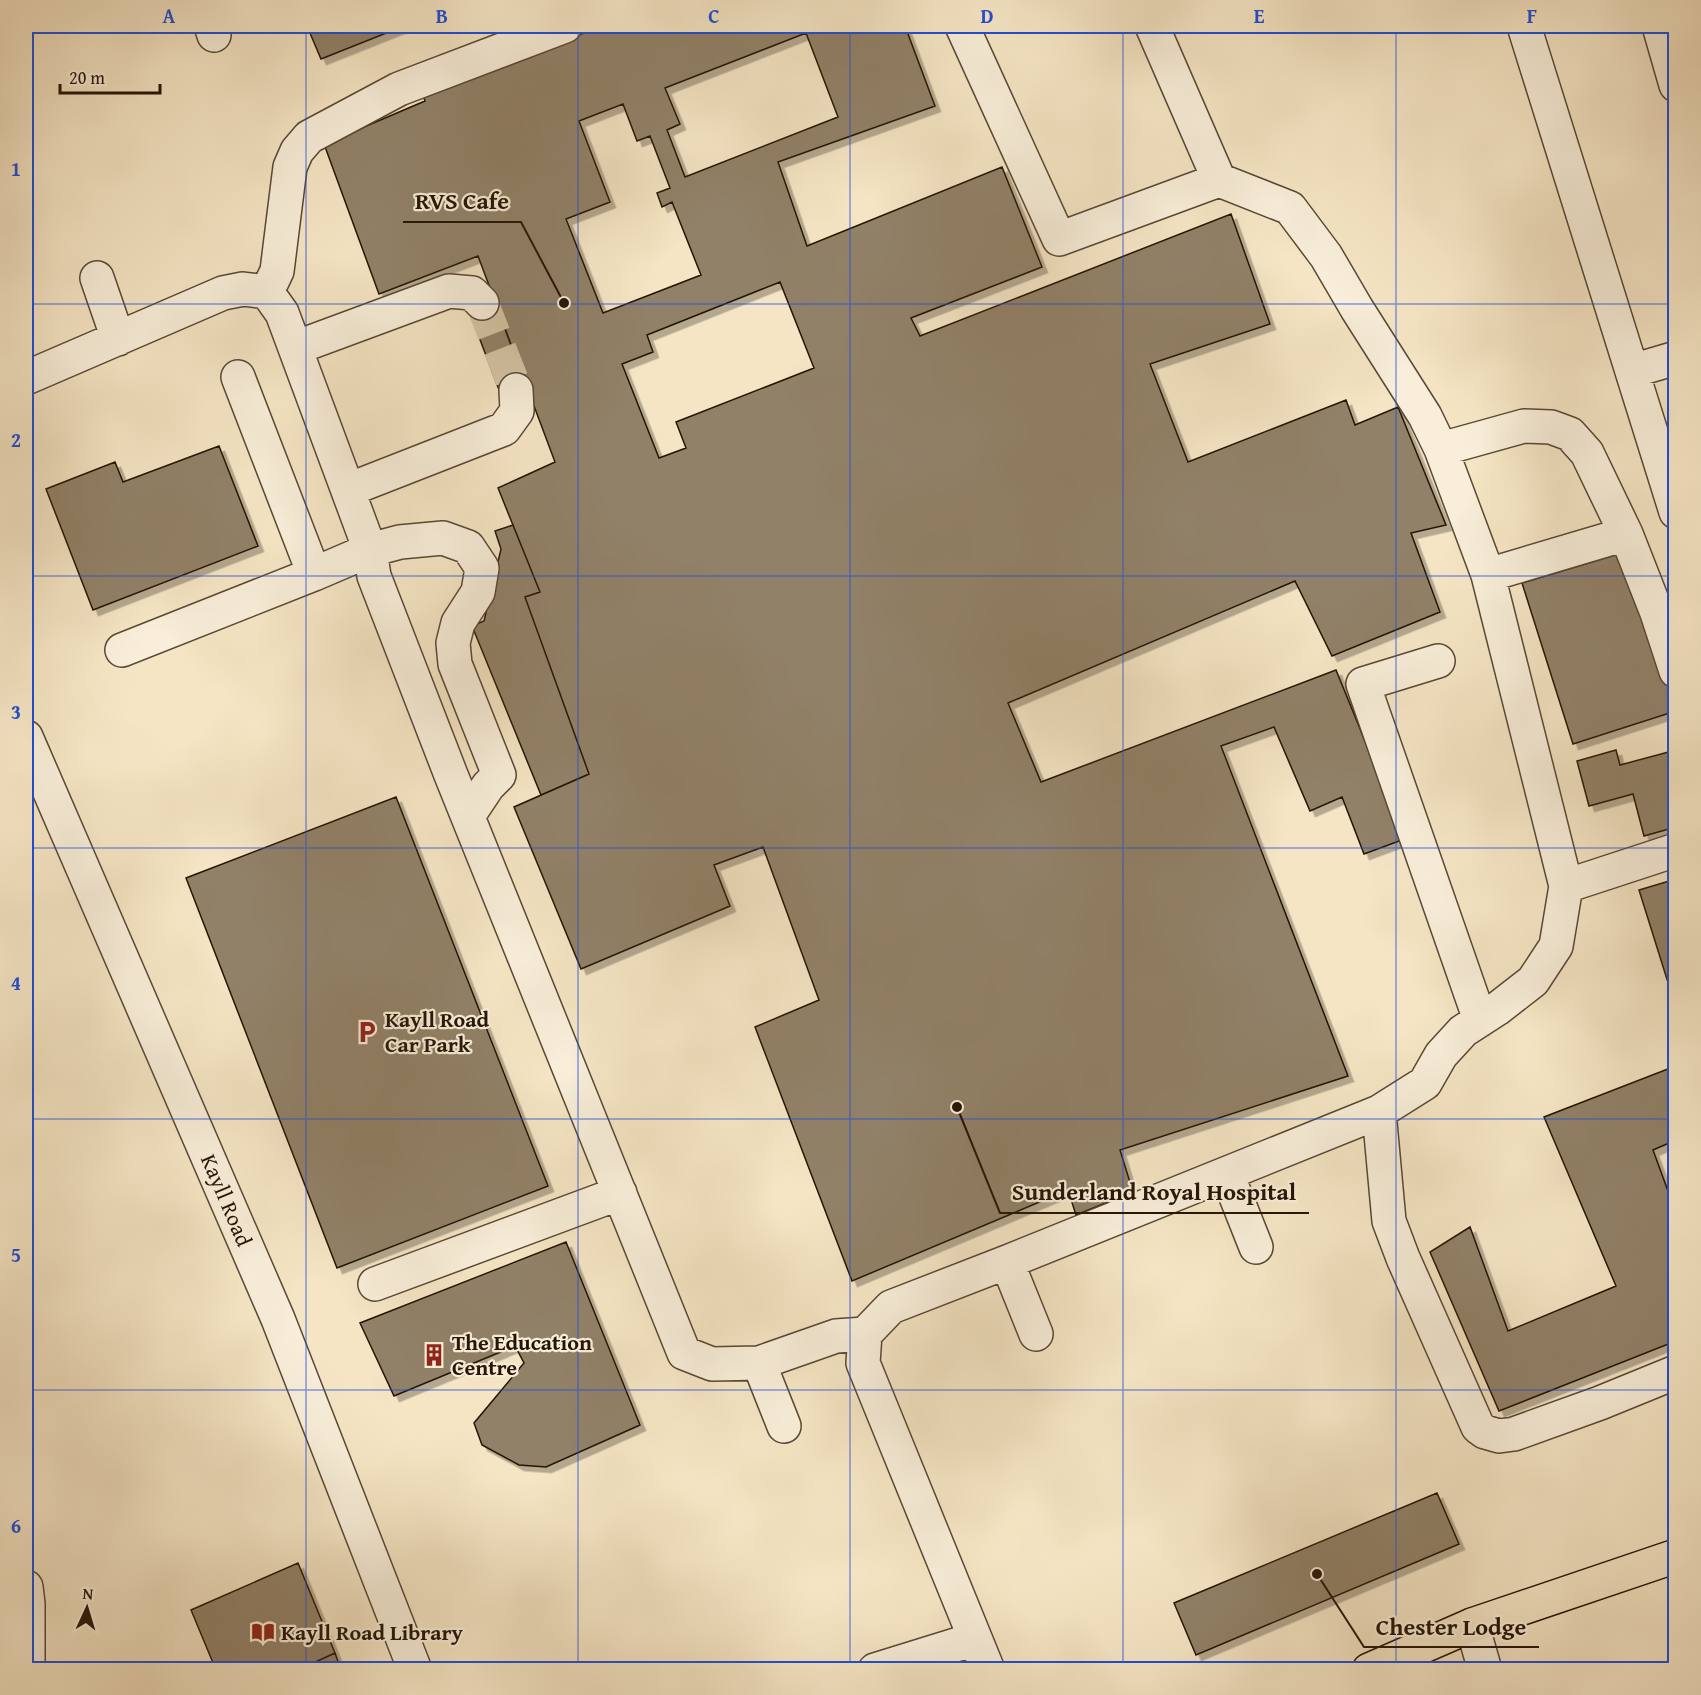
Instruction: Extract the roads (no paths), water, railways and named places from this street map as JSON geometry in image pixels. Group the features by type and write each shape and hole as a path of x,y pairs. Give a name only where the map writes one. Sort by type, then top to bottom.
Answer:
{"main road":[{"path":"1369,1670 1472,1624 1676,1556"}],"street":[{"path":"267,292 277,271 290,166 297,151 309,137 399,89 565,26"},
{"path":"962,26 1059,239 1219,180 1290,208 1326,256 1425,416 1441,449 1488,575 1566,886 1556,946 1533,981 1497,1009 1463,1030 1441,1056 1425,1083 1379,1112 891,1307 865,1334 863,1363 988,1670"},
{"path":"1152,26 1219,180"},
{"path":"1524,26 1676,512"},
{"path":"1659,26 1676,85"},
{"path":"96,278 118,339"},
{"path":"26,378 223,293 243,289 267,292 282,313 370,550 374,576 684,1353 712,1364 759,1363 836,1336 865,1334"},
{"path":"295,348 449,291 472,293 482,303"},
{"path":"1632,370 1676,358"},
{"path":"238,377 314,574"},
{"path":"348,490 504,429 517,411 516,390"},
{"path":"1441,449 1524,426 1551,428 1570,434 1587,453 1626,534 1657,613 1676,671"},
{"path":"1488,575 1626,534"},
{"path":"122,650 370,550 400,542 443,538 468,547 482,568 478,592 458,623 453,643 455,664 499,775 488,786 468,816"},
{"path":"1438,661 1363,684 1480,1020"},
{"name":"Kayll Road","path":"29,750 278,1319 415,1670"},
{"path":"1566,886 1676,850"},
{"path":"1379,1112 1389,1221 1402,1258 1478,1427 1485,1432 1499,1436 1514,1434 1676,1372"},
{"path":"1227,1174 1256,1248"},
{"path":"375,1284 620,1193"},
{"path":"1007,1262 1036,1334"},
{"path":"759,1363 784,1426"},
{"path":"26,1587 28,1670"},
{"path":"1472,1624 1485,1670"},
{"path":"875,1670 975,1640"}],"tunnel":[{"path":"482,303 516,390"}],"place":[{"name":"RVS Cafe","path":"564,303"},
{"name":"Kayll Road Car Park","path":"367,1032"},
{"name":"Sunderland Royal Hospital","path":"957,1107"},
{"name":"The Education Centre","path":"434,1355"},
{"name":"Chester Lodge","path":"1317,1574"},
{"name":"Kayll Road Library","path":"263,1632"}]}
